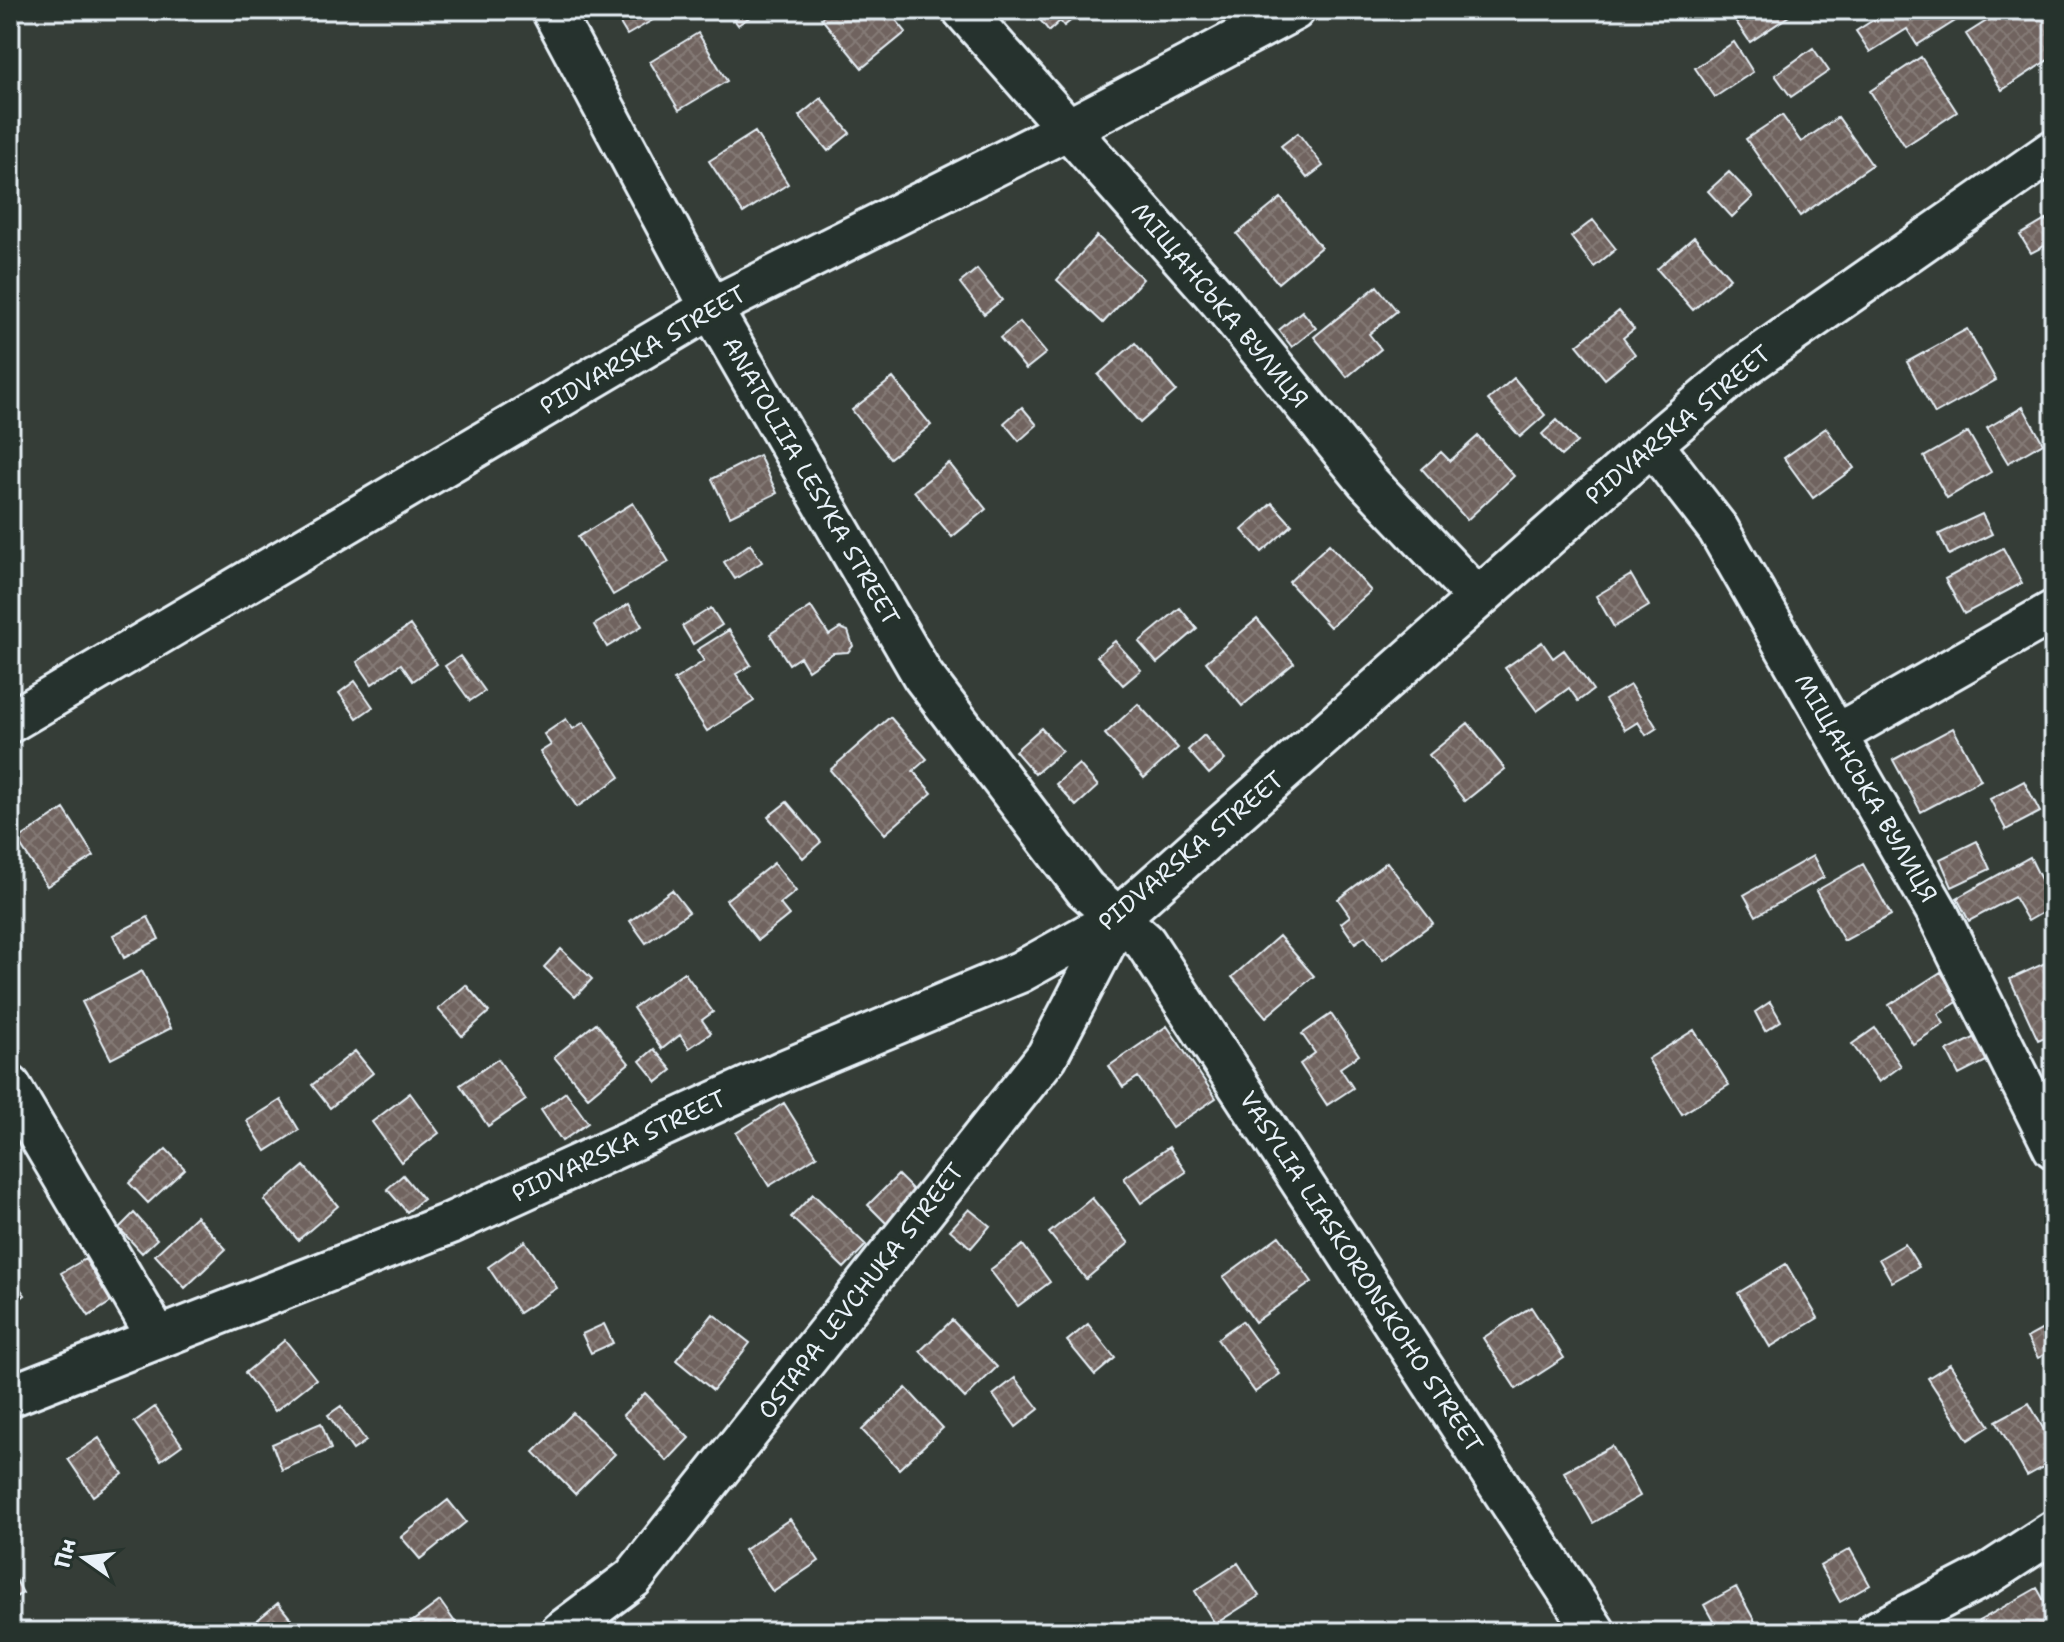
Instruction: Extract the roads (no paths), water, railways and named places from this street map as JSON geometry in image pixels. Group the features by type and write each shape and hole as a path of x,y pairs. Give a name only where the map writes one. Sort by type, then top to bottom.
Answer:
{"street":[{"name":"ANATOLIIA LESYKA STREET","path":"552,10 711,308 923,676 1085,889 1119,917"},
{"name":"МІЩАНСЬКА ВУЛИЦЯ","path":"963,10 1221,302 1367,481 1478,598"},
{"name":"PIDVARSKA STREET","path":"10,722 711,308 1070,128 1294,10"},
{"name":"PIDVARSKA STREET","path":"10,1396 451,1223 788,1069 1020,972 1119,917 1652,444 1797,327 2054,150"},
{"name":"МІЩАНСЬКА ВУЛИЦЯ","path":"1652,444 1718,529 1836,735 1943,924 2054,1148"},
{"path":"1836,735 2054,611"},
{"name":"OSTAPA LEVCHUKA STREET","path":"561,1632 633,1578 1047,1056 1119,917"},
{"name":"VASYLIA LIASKORONSKOHO STREET","path":"1119,917 1145,942 1595,1632"},
{"path":"10,1086 158,1338"},
{"path":"1876,1632 1988,1574 2054,1531"}]}
